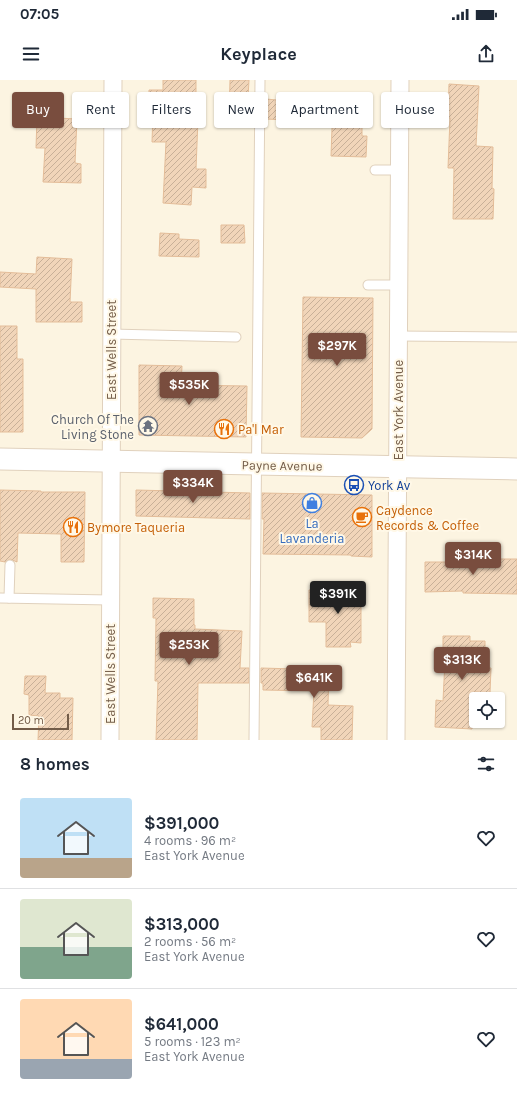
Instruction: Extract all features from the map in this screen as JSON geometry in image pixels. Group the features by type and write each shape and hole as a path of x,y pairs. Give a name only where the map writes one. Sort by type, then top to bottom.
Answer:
{"street":[{"name":"East Wells Street","path":"110,740 110,461 113,80"},
{"name":"East York Avenue","path":"396,740 399,467 398,336 400,80"},
{"name":"Payne Avenue","path":"0,459 517,469"}],"lane":[{"path":"254,740 260,80"},
{"path":"376,170 400,170"},
{"path":"368,285 399,284"},
{"path":"111,334 236,336"},
{"path":"398,336 517,337"},
{"path":"10,565 5,598 110,600"}],"building":[{"path":"163,80 196,80 196,92 149,92 149,90 163,90"},
{"path":"230,80 249,80 248,92 230,92"},
{"path":"449,84 479,86 476,146 493,147 493,219 453,219 454,168 448,168 450,118"},
{"path":"268,99 276,100 276,120 268,119"},
{"path":"64,118 72,119 72,128 77,128 75,163 81,164 81,183 43,182 45,148 36,148 37,128 64,128"},
{"path":"152,128 198,128 196,169 206,169 206,188 192,187 191,205 163,203 166,142 152,142"},
{"path":"332,128 362,128 362,136 367,136 366,157 331,156"},
{"path":"221,225 244,225 245,243 221,243"},
{"path":"160,233 179,234 179,239 199,240 199,257 159,256"},
{"path":"37,257 72,259 70,302 82,302 82,322 36,322 36,289 0,287 0,272 36,274"},
{"path":"303,297 373,298 372,429 362,438 301,437"},
{"path":"0,326 17,326 17,359 23,359 23,432 0,432"},
{"path":"139,365 182,366 181,385 247,386 246,437 139,435"},
{"path":"0,490 85,492 84,562 61,562 61,534 18,533 17,562 10,559 5,562 0,561"},
{"path":"136,490 250,493 250,519 136,516"},
{"path":"262,493 372,495 372,557 351,555 263,554 264,519 262,519"},
{"path":"463,559 517,559 517,594 463,593 463,591 425,592 425,562 463,562"},
{"path":"309,590 361,590 361,643 350,642 351,647 326,647 326,622 309,622"},
{"path":"153,598 194,599 195,629 242,631 240,668 249,668 249,683 198,683 197,740 156,740 158,681 155,681 156,618 153,618"},
{"path":"443,636 470,636 470,641 485,641 485,668 491,668 490,692 469,692 469,728 472,729 435,727 436,700 443,701 445,660 443,660"},
{"path":"261,668 329,670 328,705 353,706 352,740 321,740 321,727 312,727 314,691 263,690 263,683 261,683"},
{"path":"25,676 46,676 45,693 60,693 60,698 73,698 72,740 38,740 39,716 29,715 29,695 24,694"}],"place":[{"name":"Church Of The Living Stone","path":"148,426"},
{"name":"Pa'l Mar","path":"224,429"},
{"name":"York Av","path":"354,485"},
{"name":"La Lavanderia","path":"312,503"},
{"name":"Caydence Records & Coffee","path":"362,517"},
{"name":"Bymore Taqueria","path":"73,527"}]}
